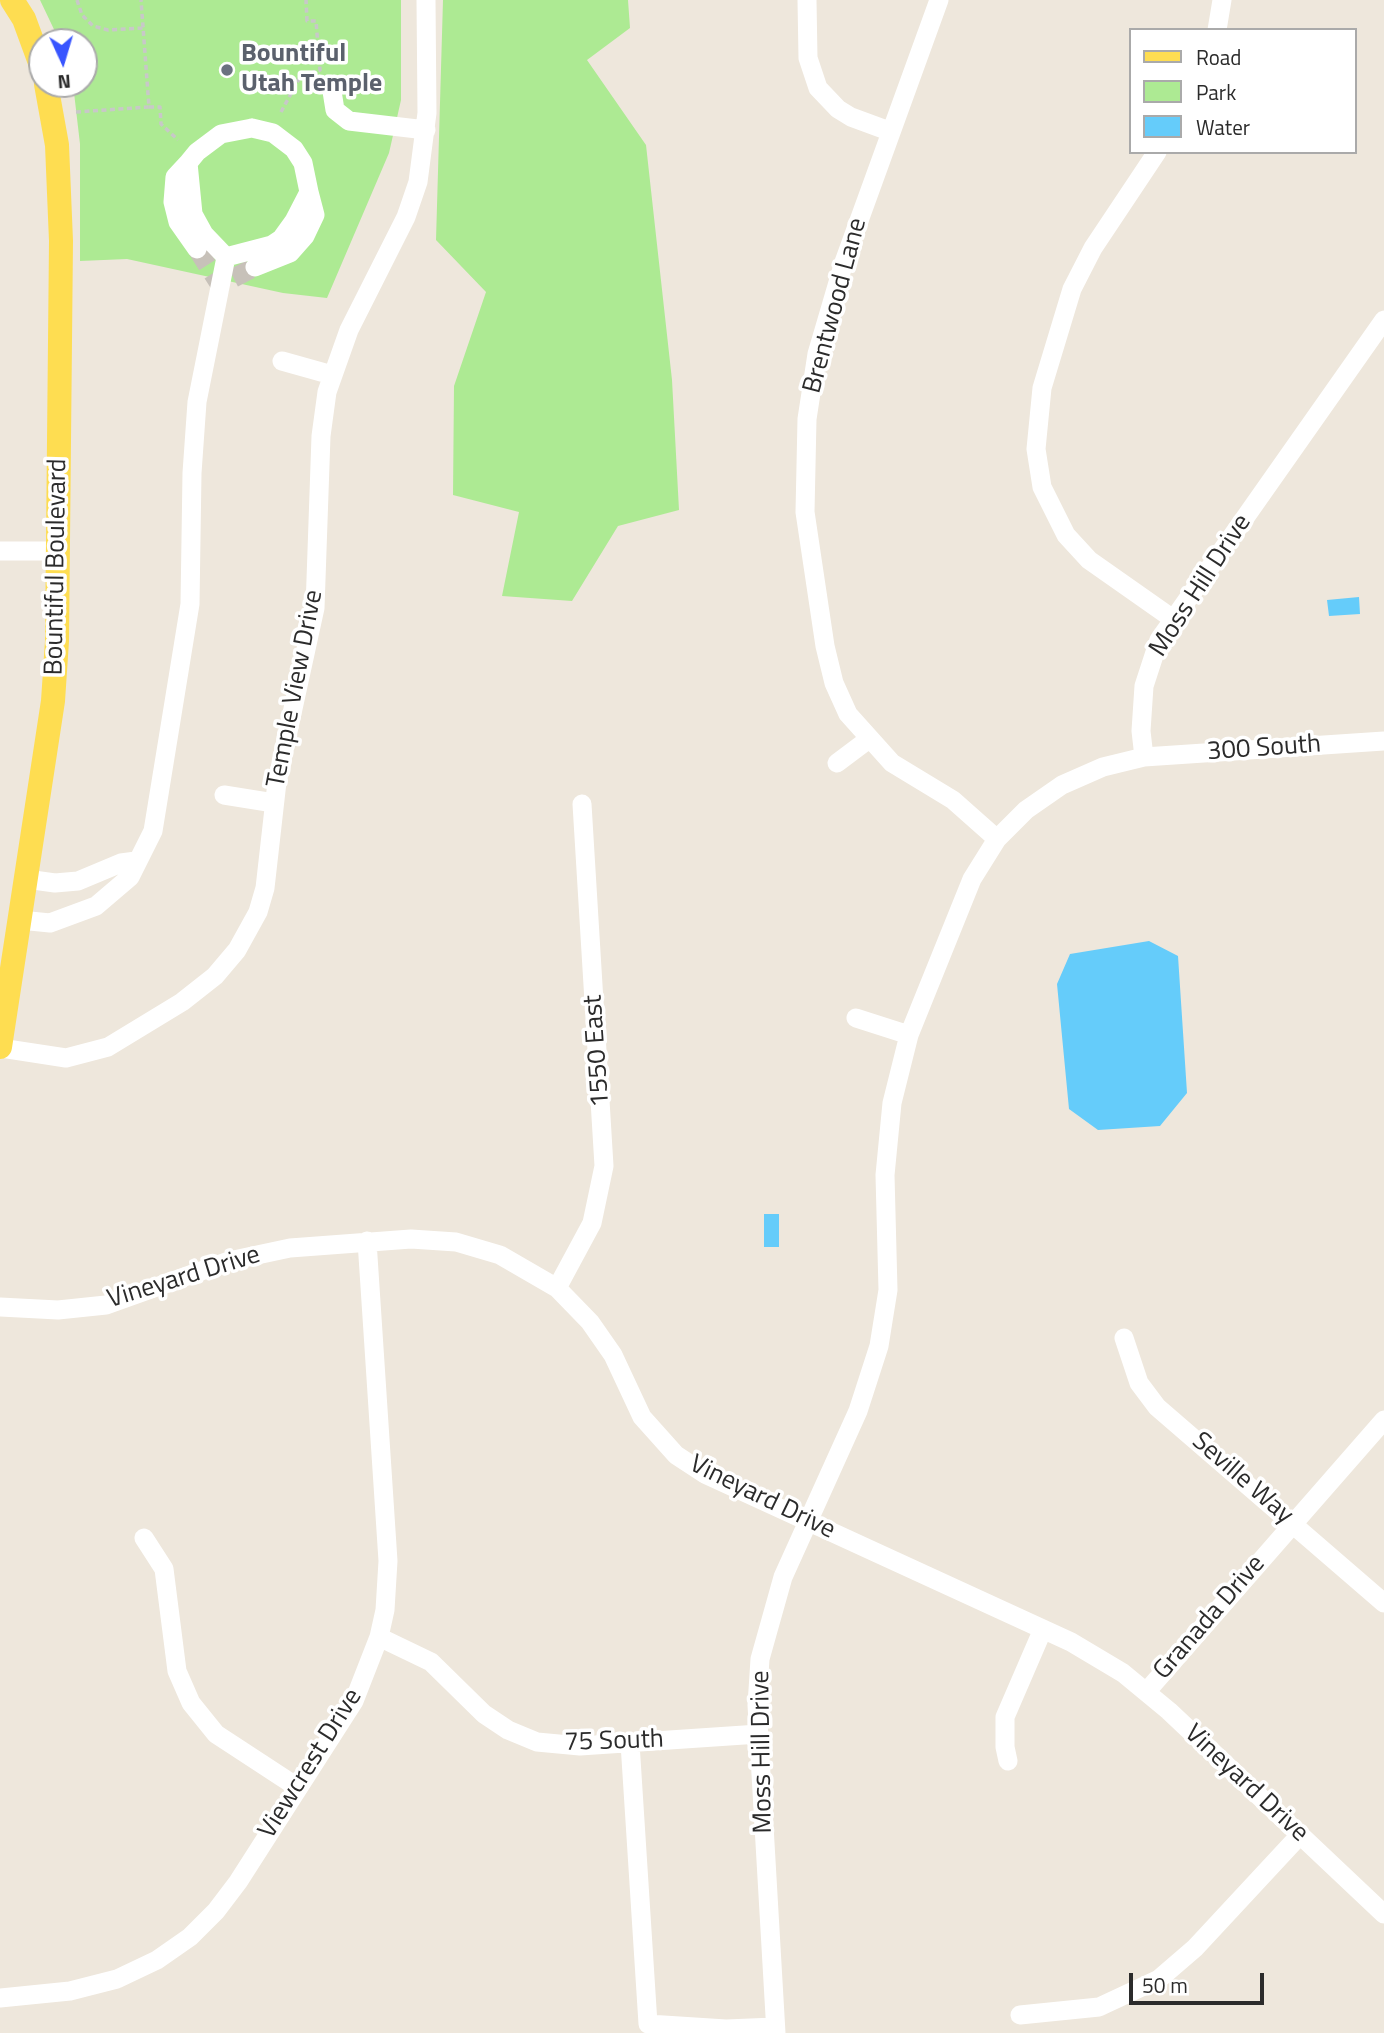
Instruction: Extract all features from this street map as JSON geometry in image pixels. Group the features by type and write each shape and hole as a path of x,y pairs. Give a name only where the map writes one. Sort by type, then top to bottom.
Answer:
{"main road":[{"path":"12,0 28,30"},
{"name":"Bountiful Boulevard","path":"0,1047 53,701 58,551 61,241 57,145 49,98"}],"street":[{"name":"Temple View Drive","path":"0,1047 51,1057 94,1053 120,1040 200,989 237,950 258,912 267,874 274,803 315,608 321,436 332,375 355,316 406,216 418,182 426,130 426,0"},
{"path":"807,0 807,58 818,88 838,109 851,117 890,131"},
{"name":"Brentwood Lane","path":"939,0 844,262 817,354 807,419 804,473 807,532 830,664 848,714 869,739 904,771 965,809 997,839"},
{"path":"1217,28 1222,0"},
{"path":"331,85 335,110 349,121 426,130"},
{"path":"197,249 178,222 173,202 175,177 197,152 221,134 252,128 273,133 294,149 303,163 315,215 305,236 290,253 256,267"},
{"path":"1156,154 1093,248 1072,289 1042,388 1036,449 1042,487 1066,535 1089,560 1173,619"},
{"path":"188,163 193,214 204,234 226,257"},
{"path":"226,257 272,245 281,239 309,192"},
{"path":"20,920 50,923 96,906 130,877 153,831 190,604 192,473 197,402 226,257"},
{"name":"Moss Hill Drive","path":"776,2030 758,1682 765,1636 783,1577 858,1411 879,1346 888,1290 885,1187 888,1130 909,1035 972,879 997,839 1026,810 1062,785 1103,767 1144,757 1144,686 1153,654 1173,619 1384,320"},
{"path":"282,361 332,375"},
{"path":"0,551 58,551"},
{"path":"838,763 869,739"},
{"name":"300 South","path":"1144,757 1384,741"},
{"path":"224,795 274,803"},
{"name":"1550 East","path":"557,1288 592,1223 604,1166 582,804"},
{"path":"26,879 55,883 78,881 121,863 136,861"},
{"path":"856,1018 909,1035"},
{"name":"Vineyard Drive","path":"0,1307 58,1310 106,1305 249,1256 366,1241 435,1240 478,1247 520,1264 557,1288 603,1339 642,1417 663,1443 705,1474 1043,1629 1097,1657 1147,1691 1384,1914"},
{"name":"Viewcrest Drive","path":"0,1998 94,1986 139,1970 174,1949 204,1925 227,1897 354,1702 379,1637 385,1610 388,1561 366,1241"},
{"name":"Seville Way","path":"1124,1338 1139,1383 1157,1408 1384,1603"},
{"name":"Granada Drive","path":"1147,1691 1384,1420"},
{"path":"144,1538 156,1552 169,1585 177,1671 191,1703 216,1734 297,1787"},
{"path":"1008,1761 1005,1717 1043,1629"},
{"name":"75 South","path":"379,1637 431,1662 484,1714 523,1737 566,1746 759,1734"},
{"path":"630,1743 648,2024 776,2030"},
{"path":"1020,2015 1099,2007 1159,1979 1195,1948 1300,1835"}],"path":[{"path":"77,0 82,15 93,26 108,30 144,29"},
{"path":"141,0 149,107"},
{"path":"281,112 300,77 320,70 316,21 307,21 306,0"},
{"path":"76,112 160,107 161,124 177,140"}],"green space":[{"path":"40,0 401,0 401,100 389,153 327,298 283,293 127,259 80,261 80,144 75,98 98,98 98,28 53,28"},
{"path":"443,0 628,0 630,28 587,60 646,145 672,380 679,510 618,526 572,601 502,596 519,512 453,495 454,386 486,292 436,240"}],"water":[{"path":"1359,597 1360,614 1329,616 1327,600"},
{"path":"1149,941 1178,956 1187,1093 1160,1126 1098,1130 1069,1109 1057,984 1070,954"},
{"path":"764,1214 779,1214 779,1247 764,1247"}],"tunnel":[{"path":"197,249 220,285 255,267"}],"place":[{"name":"Bountiful Utah Temple","path":"227,70"}]}
